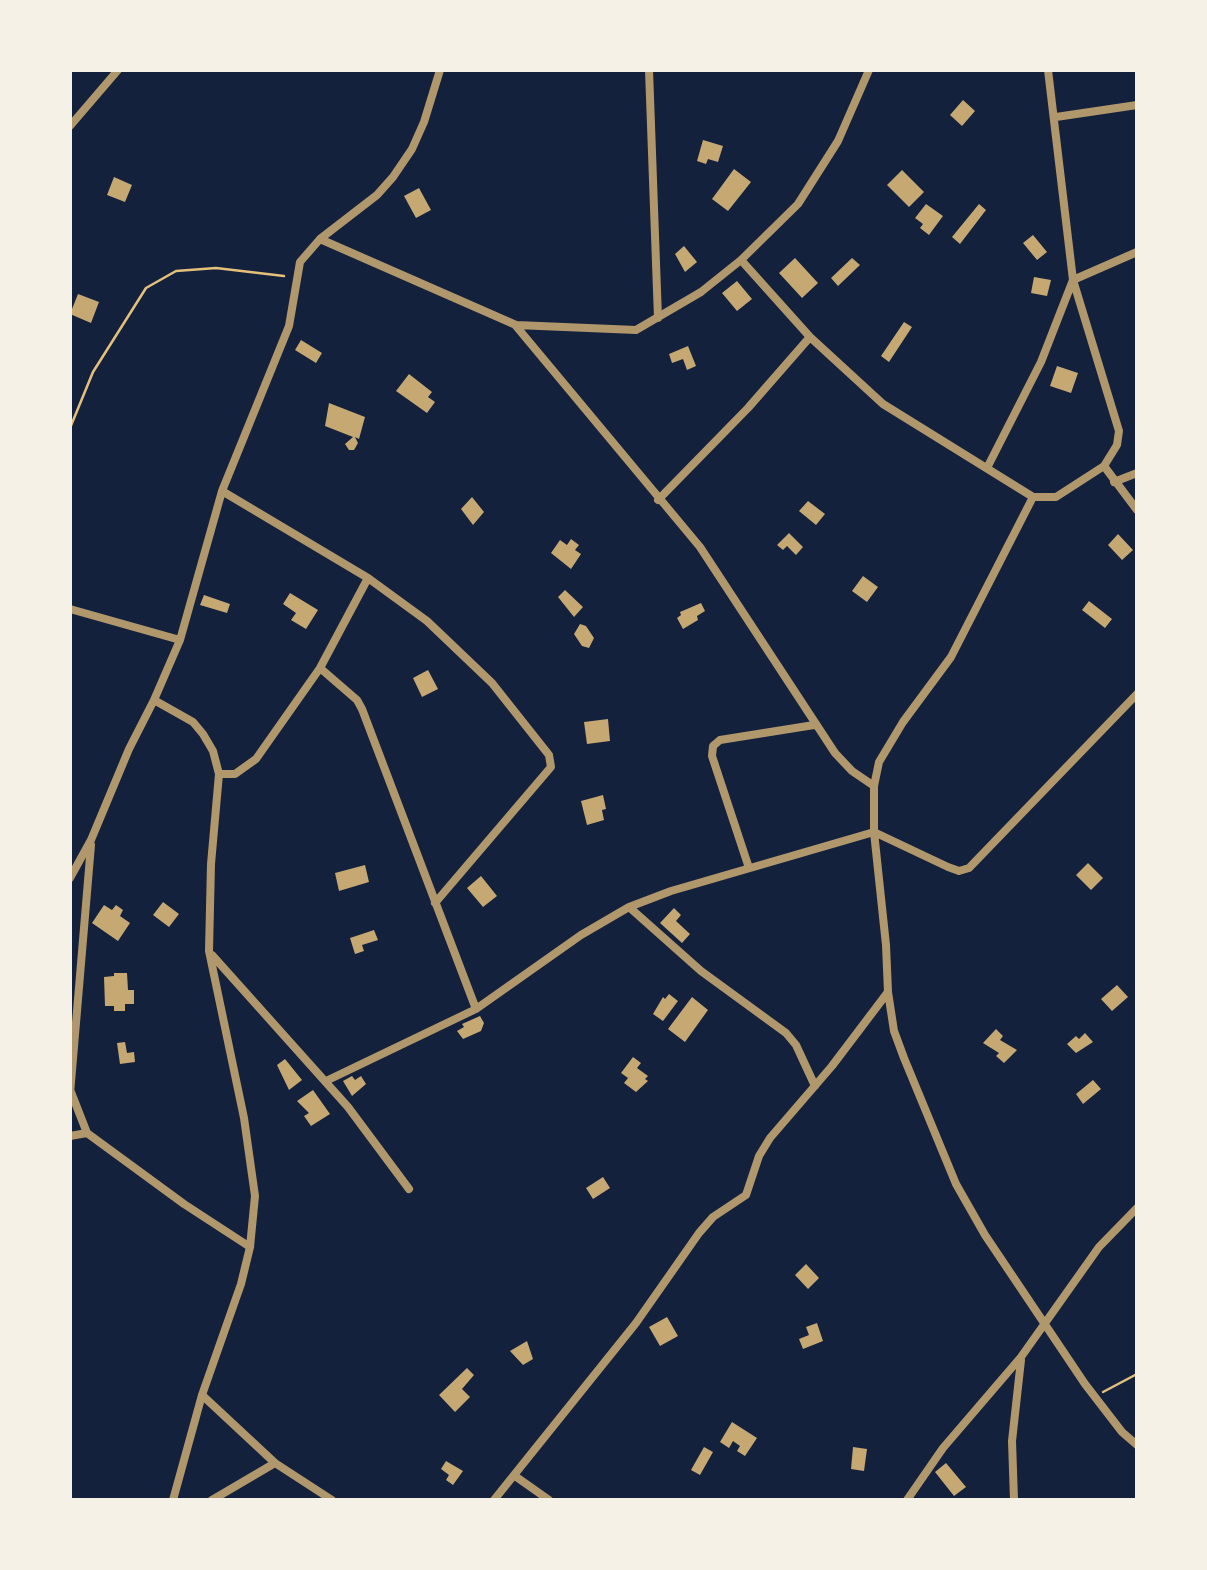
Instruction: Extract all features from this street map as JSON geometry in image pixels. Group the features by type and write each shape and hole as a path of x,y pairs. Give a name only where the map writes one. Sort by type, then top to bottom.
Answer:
{"street":[{"path":"70,126 118,70"},
{"path":"70,878 91,840 180,640 222,490 289,326 300,262 320,239 393,178 424,122 440,70"},
{"path":"650,70 658,318"},
{"path":"320,239 516,326 636,330 701,292 742,260 798,204 819,174 869,70"},
{"path":"742,260 810,338 883,404 1033,497 1056,498 1104,466 1117,445 1119,431 1073,280 1048,70"},
{"path":"1056,117 1137,105"},
{"path":"988,468 1041,362 1073,280 1137,252"},
{"path":"516,326 721,576 814,725 852,771 874,786"},
{"path":"658,500 810,338"},
{"path":"1104,466 1137,510"},
{"path":"1114,482 1137,473"},
{"path":"222,490 368,578 427,621 479,669 551,760 551,766 434,904"},
{"path":"1033,497 951,657 879,762 874,786 874,832 888,992 894,1031 956,1184 1095,1396 1137,1445"},
{"path":"220,774 235,774 256,758 320,668 368,578"},
{"path":"70,609 180,640"},
{"path":"320,668 357,700 362,710 476,1008"},
{"path":"326,1081 476,1008 581,935 629,907 671,891 874,832 948,867 959,871 969,868 1137,694"},
{"path":"154,700 193,722 213,751 220,774 209,952 244,1118 255,1196 250,1247 241,1284 202,1396 173,1500"},
{"path":"749,868 712,756 713,746 720,740 814,725"},
{"path":"91,840 70,1093 87,1133 170,1195 250,1247"},
{"path":"629,907 701,971 786,1033 796,1045 815,1086"},
{"path":"209,952 326,1081 409,1190"},
{"path":"494,1500 646,1310 713,1218 746,1196 759,1156 770,1138 888,992"},
{"path":"70,1136 87,1133"},
{"path":"907,1500 943,1448 1021,1358 1088,1260 1137,1208"},
{"path":"1014,1500 1012,1441 1021,1358"},
{"path":"202,1396 275,1462 332,1500"},
{"path":"212,1500 275,1462"},
{"path":"514,1476 549,1500"}],"path":[{"path":"70,428 93,372 146,288 176,271 216,268 298,278"},
{"path":"1095,1396 1137,1374"}],"building":[{"path":"963,100 975,111 962,126 950,115"},
{"path":"703,140 723,146 718,162 697,161"},
{"path":"734,169 751,182 728,211 712,199"},
{"path":"902,170 924,192 909,207 887,185"},
{"path":"114,177 132,185 125,202 107,195"},
{"path":"419,188 431,210 416,218 404,196"},
{"path":"926,204 943,216 929,235 915,218"},
{"path":"979,204 986,210 960,244 952,237"},
{"path":"1033,235 1047,252 1037,260 1023,243"},
{"path":"684,246 697,262 685,272 675,254"},
{"path":"795,258 818,283 802,298 779,273"},
{"path":"852,258 860,265 838,286 831,278"},
{"path":"1034,277 1051,280 1047,296 1031,293"},
{"path":"737,281 752,299 737,311 722,293"},
{"path":"78,294 99,302 91,323 70,314"},
{"path":"904,322 912,327 889,362 881,356"},
{"path":"301,340 322,353 316,363 295,350"},
{"path":"688,346 696,366 687,370 683,359 672,363 669,354"},
{"path":"1057,366 1078,373 1071,393 1050,386"},
{"path":"409,374 432,392 428,397 435,402 427,413 396,391"},
{"path":"329,403 365,417 359,439 355,437 358,443 354,450 345,444 353,437 325,426"},
{"path":"472,497 484,512 473,525 461,509"},
{"path":"808,501 825,514 816,525 799,511"},
{"path":"789,533 803,547 796,555 787,546 783,550 777,545"},
{"path":"1118,534 1133,550 1122,560 1108,545"},
{"path":"571,539 579,545 575,550 581,554 571,569 551,553 560,540 567,545"},
{"path":"863,576 878,587 867,602 852,591"},
{"path":"565,590 583,607 574,617 558,597"},
{"path":"290,593 318,610 306,629 291,620 296,613 283,604"},
{"path":"204,595 230,604 227,613 200,605"},
{"path":"1089,601 1112,619 1105,628 1082,610"},
{"path":"701,603 705,611 683,629 677,618 680,612"},
{"path":"580,624 594,638 589,648 582,646 574,634"},
{"path":"428,670 438,689 422,697 413,678"},
{"path":"608,719 610,741 587,744 584,722"},
{"path":"603,795 604,820 587,825 581,801"},
{"path":"1088,863 1103,878 1091,890 1076,875"},
{"path":"365,865 369,882 339,891 335,873"},
{"path":"481,876 497,896 483,907 467,888"},
{"path":"163,902 179,914 169,927 153,915"},
{"path":"104,905 112,910 116,905 123,910 120,916 130,923 118,941 92,923"},
{"path":"674,908 681,915 676,921 690,934 682,943 660,923"},
{"path":"374,930 378,940 362,945 364,951 355,954 350,938"},
{"path":"127,973 128,990 134,990 134,1004 125,1004 125,1011 105,1006 104,977"},
{"path":"1117,985 1128,997 1112,1011 1101,999"},
{"path":"669,994 678,1001 663,1021 653,1014"},
{"path":"692,997 708,1010 685,1042 668,1029"},
{"path":"480,1016 484,1023 481,1031 463,1039 457,1031 464,1027 462,1024"},
{"path":"996,1029 1003,1036 1000,1040 1017,1050 1004,1063 996,1056 999,1053 983,1043"},
{"path":"1085,1033 1093,1042 1076,1053 1067,1044"},
{"path":"125,1042 127,1053 134,1052 135,1062 120,1064 117,1043"},
{"path":"633,1057 641,1063 637,1068 648,1076 636,1092 624,1083 628,1078 621,1073"},
{"path":"285,1059 302,1080 289,1090 277,1065"},
{"path":"352,1076 355,1080 361,1076 366,1084 352,1096 343,1081"},
{"path":"1093,1080 1101,1089 1083,1104 1076,1094"},
{"path":"313,1090 330,1114 311,1126 304,1116 309,1113 297,1101"},
{"path":"603,1177 610,1188 593,1199 586,1188"},
{"path":"806,1264 819,1278 808,1289 795,1275"},
{"path":"667,1317 678,1336 660,1346 649,1327"},
{"path":"817,1323 823,1341 803,1349 799,1339 809,1335 806,1327"},
{"path":"527,1341 533,1359 523,1365 510,1351"},
{"path":"467,1368 474,1375 462,1389 470,1397 455,1412 439,1395"},
{"path":"732,1422 757,1438 745,1456 737,1451 740,1446 733,1441 729,1448 720,1442"},
{"path":"704,1447 713,1452 700,1475 691,1470"},
{"path":"853,1447 867,1449 864,1471 851,1469"},
{"path":"446,1461 463,1471 453,1485 441,1469"},
{"path":"946,1463 966,1487 954,1496 935,1472"}]}
